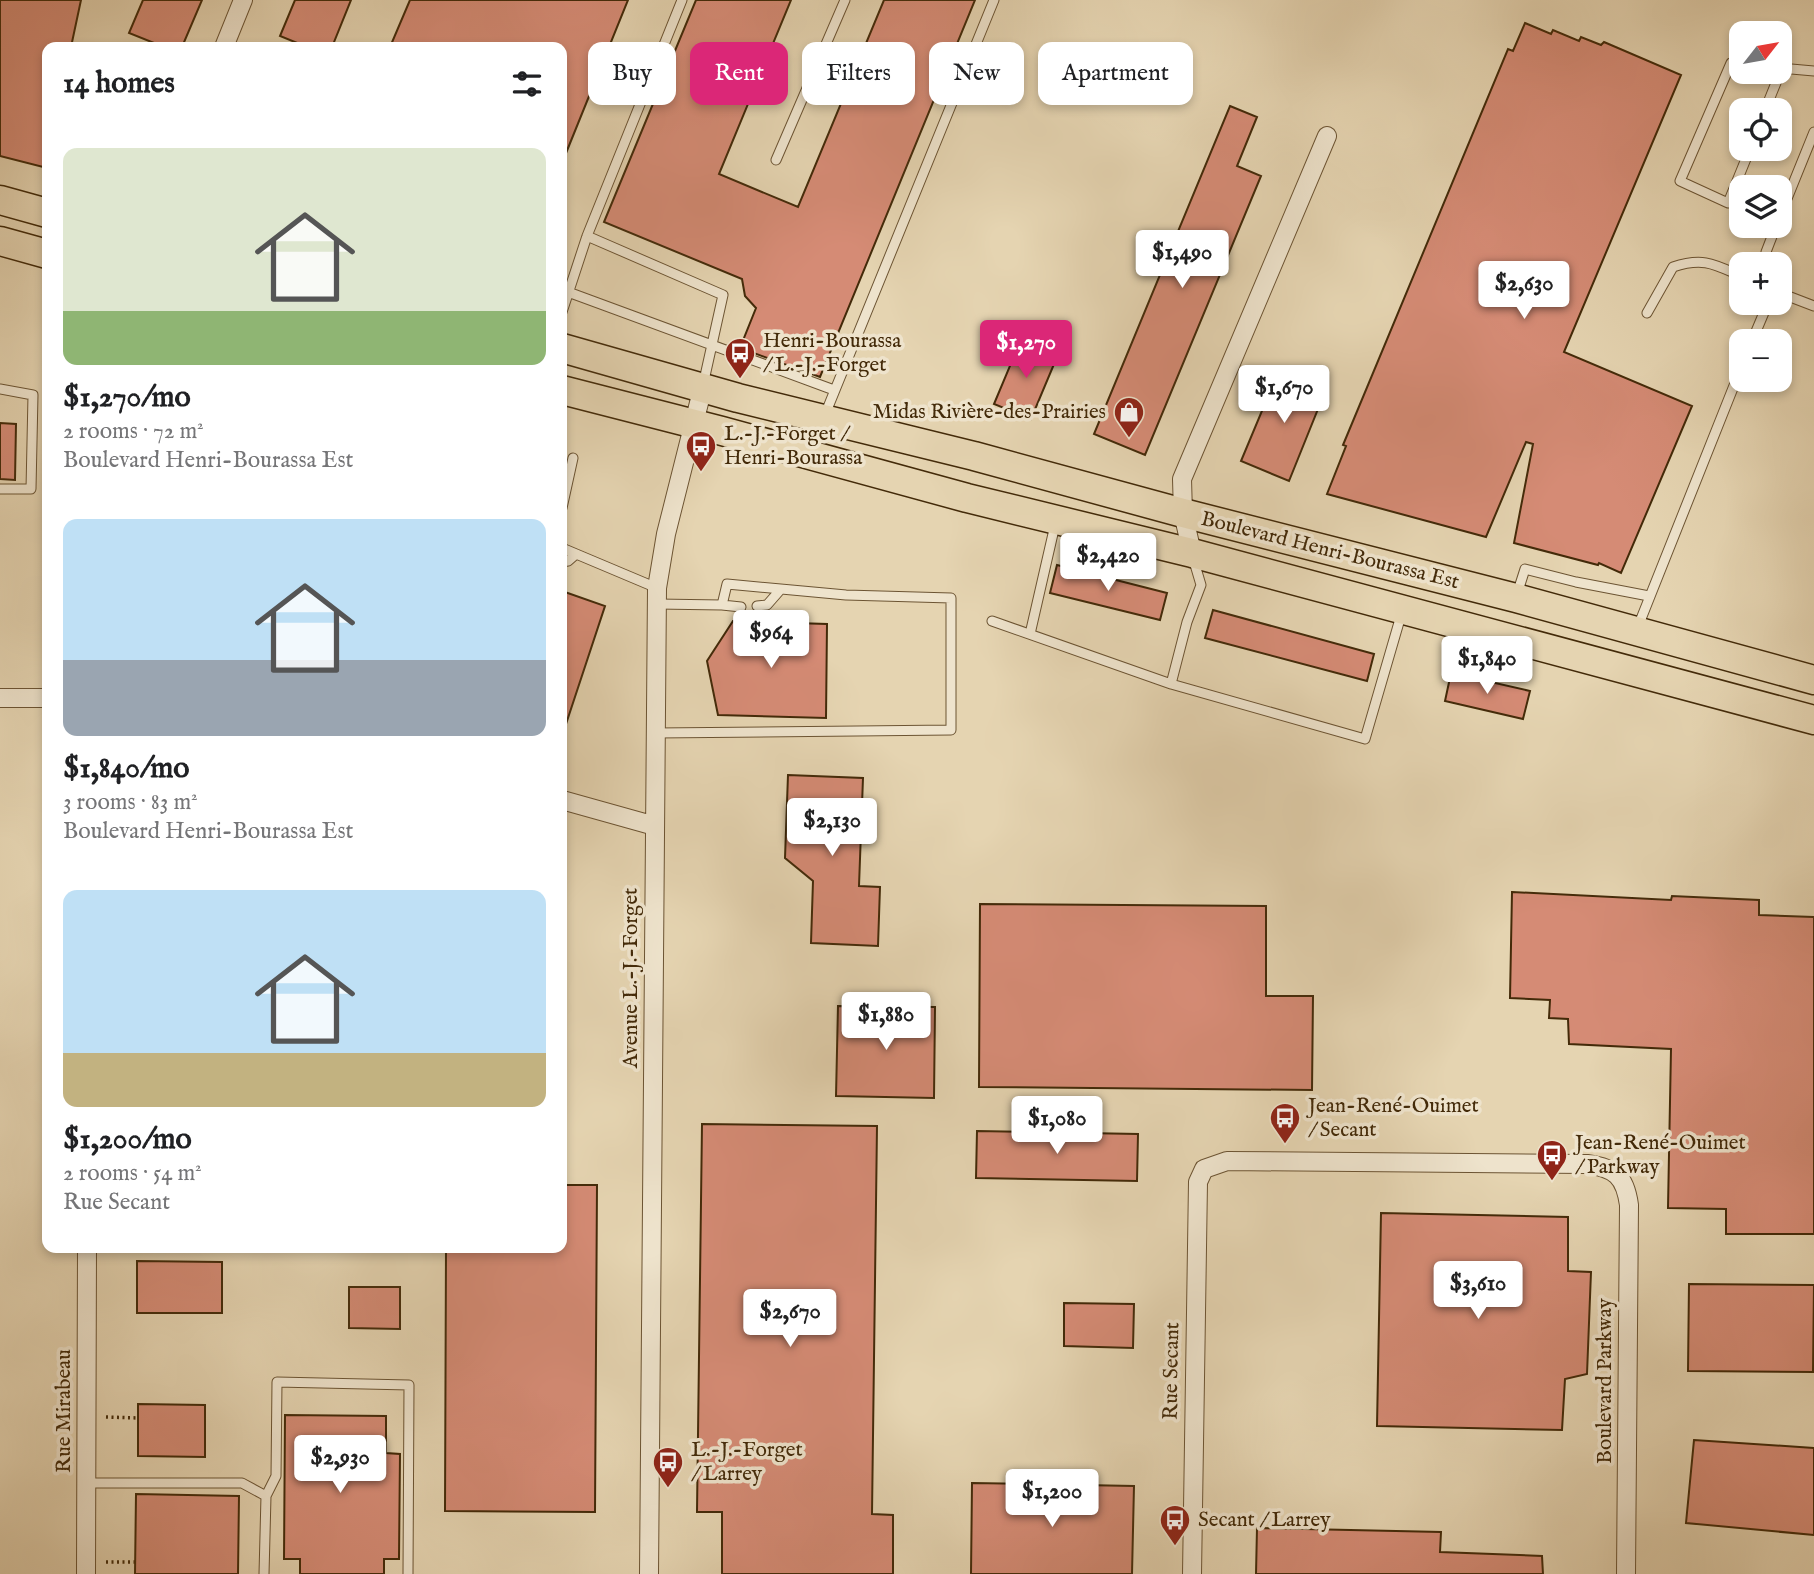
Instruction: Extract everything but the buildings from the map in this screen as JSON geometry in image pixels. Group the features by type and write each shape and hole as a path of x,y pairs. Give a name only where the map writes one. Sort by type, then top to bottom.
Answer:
{"main road":[{"path":"0,200 42,213"},
{"path":"0,241 42,253"},
{"name":"Boulevard Henri-Bourassa Est","path":"567,349 738,398 974,456 1183,513 1516,598 1814,680"},
{"name":"Boulevard Henri-Bourassa Est","path":"567,391 1056,520 1192,553 1814,719"}],"street":[{"path":"226,42 243,0"},
{"path":"1192,553 1183,513 1182,479 1327,136"},
{"name":"Avenue L.-J.-Forget","path":"649,1574 657,596 666,534 703,387"},
{"path":"0,698 42,698"},
{"path":"567,801 655,826"},
{"name":"Boulevard Parkway","path":"1204,1169 1227,1161 1587,1164 1604,1166 1617,1174 1626,1188 1629,1218 1626,1574"},
{"name":"Rue Secant","path":"1192,1574 1197,1196 1198,1181 1204,1169"},
{"name":"Rue Mirabeau","path":"86,1574 88,1253"}],"lane":[{"path":"567,295 587,236 682,0"},
{"path":"776,160 845,0"},
{"path":"823,419 993,0"},
{"path":"1729,68 1680,181 1728,203 1744,161"},
{"path":"1792,69 1814,71"},
{"path":"1792,186 1814,132"},
{"path":"587,236 723,295 703,387"},
{"path":"1647,313 1673,267 1691,261 1712,263 1729,271"},
{"path":"568,292 834,390"},
{"path":"1792,298 1814,306"},
{"path":"0,389 33,395 31,489 0,489"},
{"path":"1636,630 1731,392"},
{"path":"567,485 573,458"},
{"path":"1030,634 1056,520"},
{"path":"567,550 657,596 741,607"},
{"path":"1171,684 1187,622 1201,585 1192,553"},
{"path":"567,561 576,554"},
{"path":"1516,598 1525,569 1649,596"},
{"path":"656,733 951,730 951,598 846,595 727,584 722,605"},
{"path":"757,606 767,605 781,589"},
{"path":"992,621 1171,684 1365,739 1402,610"},
{"path":"264,1574 266,1496 276,1476 277,1382 409,1385 408,1574"},
{"path":"86,1483 242,1483 266,1496"}],"path":[{"path":"106,1418 138,1418"},
{"path":"106,1562 135,1562"}],"place":[{"name":"Henri-Bourassa / L.-J.-Forget","path":"740,380"},
{"name":"Midas Rivière-des-Prairies","path":"1129,439"},
{"name":"L.-J.-Forget / Henri-Bourassa","path":"701,473"},
{"name":"Jean-René-Ouimet / Secant","path":"1285,1145"},
{"name":"Jean-René-Ouimet / Parkway","path":"1552,1182"},
{"name":"L.-J.-Forget / Larrey","path":"668,1489"},
{"name":"Secant / Larrey","path":"1175,1547"}]}
